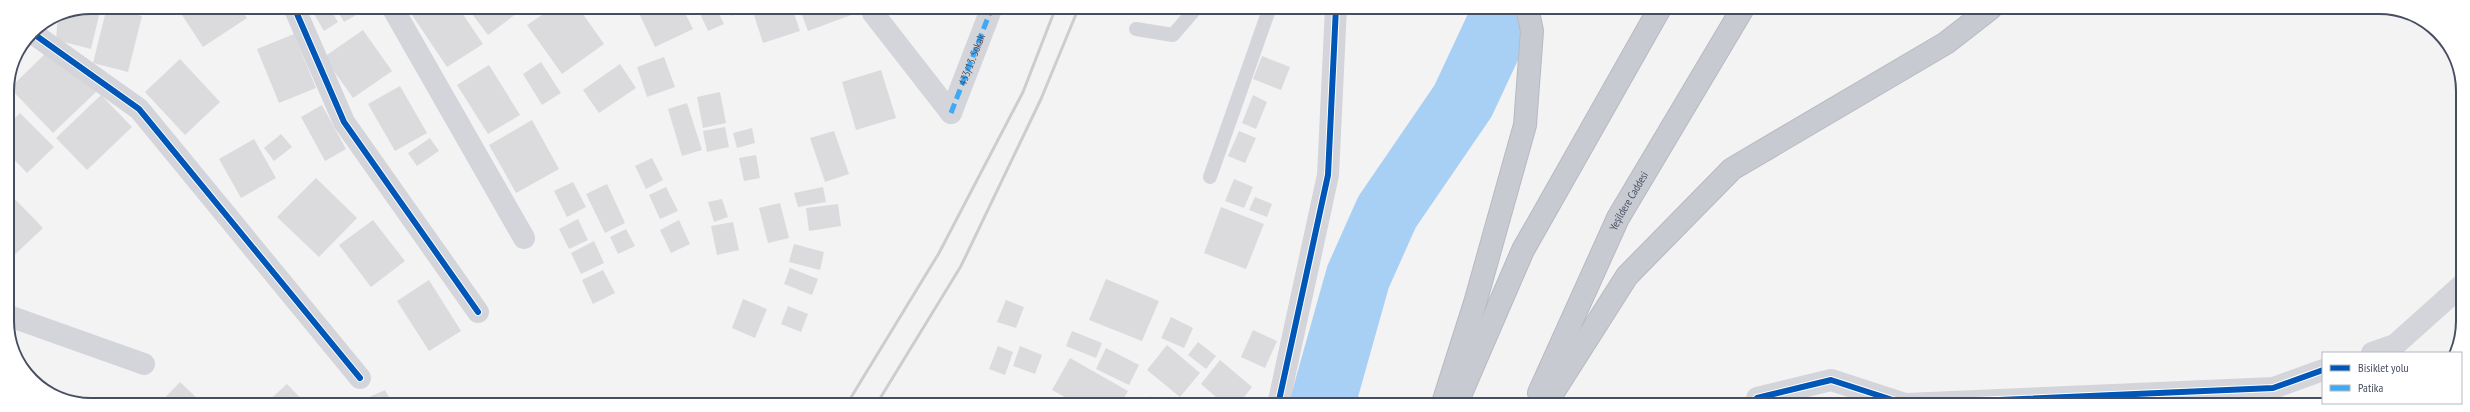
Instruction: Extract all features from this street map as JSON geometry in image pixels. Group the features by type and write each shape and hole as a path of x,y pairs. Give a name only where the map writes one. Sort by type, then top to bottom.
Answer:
{"highway":[{"path":"1445,398 1475,303 1525,125 1532,31 1528,14"},
{"path":"1459,398 1523,250 1657,14"},
{"name":"Yeşildere Caddesi","path":"1537,398 1618,218 1739,14"},
{"path":"1549,398 1627,276 1732,169 1946,43 1983,14"}],"street":[{"path":"297,14 344,122 478,312"},
{"path":"396,14 524,238"},
{"name":"433/13. Sokak","path":"874,14 951,113 989,14"},
{"path":"1280,398 1328,175 1336,14"},
{"path":"36,36 139,109 360,378"},
{"path":"2375,352 2395,345 2456,290"},
{"path":"14,318 144,364"},
{"path":"2043,398 2273,388 2322,370"},
{"path":"1758,398 1831,380 1886,398"}],"lane":[{"path":"1136,29 1173,35 1191,14"},
{"path":"1210,177 1268,14"}],"building":[{"path":"99,14 91,49 56,40 57,22 76,15"},
{"path":"105,14 134,14 142,16 128,72 93,63"},
{"path":"244,14 247,18 203,47 182,15"},
{"path":"314,14 333,14 338,22 324,31"},
{"path":"339,14 358,14 344,22"},
{"path":"411,14 463,14 483,44 447,67"},
{"path":"472,14 516,14 488,35"},
{"path":"544,14 583,14 604,44 562,74 527,25"},
{"path":"639,14 686,14 693,29 655,47"},
{"path":"700,14 719,14 724,24 708,31"},
{"path":"754,14 794,14 800,31 763,43"},
{"path":"802,14 851,14 851,15 808,31"},
{"path":"363,30 392,71 353,98 324,57"},
{"path":"294,34 316,88 279,103 257,49"},
{"path":"48,51 96,92 53,133 14,92 15,83"},
{"path":"1262,56 1290,67 1281,90 1253,79"},
{"path":"664,57 675,87 647,97 637,67"},
{"path":"180,59 220,102 185,135 145,92"},
{"path":"541,62 561,93 542,105 523,74"},
{"path":"620,64 636,88 599,113 583,90"},
{"path":"489,65 520,115 488,134 457,85"},
{"path":"881,70 896,118 856,130 842,82"},
{"path":"400,86 427,133 395,151 368,104"},
{"path":"720,92 726,123 703,128 697,97"},
{"path":"101,95 132,127 87,170 56,138"},
{"path":"1253,95 1267,102 1256,129 1242,123"},
{"path":"687,103 702,150 682,156 668,109"},
{"path":"322,105 346,149 325,161 301,117"},
{"path":"20,113 54,147 27,173 14,159 14,119"},
{"path":"532,120 559,169 516,193 489,145"},
{"path":"725,127 729,147 707,152 703,131"},
{"path":"752,128 755,143 737,148 733,133"},
{"path":"834,131 849,174 825,182 810,138"},
{"path":"1239,131 1256,138 1245,163 1228,156"},
{"path":"281,134 292,147 274,161 264,148"},
{"path":"430,138 439,151 417,166 408,153"},
{"path":"254,139 276,178 241,198 219,159"},
{"path":"756,155 760,178 744,181 739,158"},
{"path":"652,158 663,180 646,189 635,166"},
{"path":"316,178 357,218 319,257 277,217"},
{"path":"1234,179 1253,187 1244,208 1225,201"},
{"path":"573,182 586,207 567,217 554,191"},
{"path":"607,184 625,223 605,233 586,194"},
{"path":"666,187 678,211 660,219 649,195"},
{"path":"823,187 826,202 798,207 794,193"},
{"path":"1255,197 1272,204 1267,217 1249,210"},
{"path":"14,198 43,228 14,255"},
{"path":"722,199 728,217 714,222 708,202"},
{"path":"780,203 789,238 768,243 759,208"},
{"path":"838,204 841,226 809,231 806,208"},
{"path":"1221,207 1264,224 1246,269 1204,253"},
{"path":"578,219 588,240 569,249 559,229"},
{"path":"373,220 405,261 371,287 339,245"},
{"path":"679,220 690,244 671,253 660,230"},
{"path":"733,222 739,250 717,255 711,226"},
{"path":"626,229 635,246 618,254 610,237"},
{"path":"594,241 604,263 581,274 571,253"},
{"path":"794,244 824,252 820,270 789,262"},
{"path":"790,268 818,279 812,295 784,284"},
{"path":"603,270 615,293 593,304 582,280"},
{"path":"1106,279 1159,301 1142,341 1089,320"},
{"path":"429,280 461,331 429,351 397,301"},
{"path":"743,299 767,309 755,338 732,328"},
{"path":"1006,300 1024,307 1016,328 997,322"},
{"path":"788,306 808,314 801,332 781,324"},
{"path":"1171,317 1193,328 1184,348 1161,338"},
{"path":"1253,330 1277,341 1265,368 1241,357"},
{"path":"1072,331 1102,343 1096,358 1066,346"},
{"path":"1198,342 1216,356 1206,369 1188,355"},
{"path":"1167,345 1200,373 1180,397 1147,370"},
{"path":"998,346 1013,352 1005,375 989,369"},
{"path":"1020,346 1042,355 1035,374 1013,366"},
{"path":"1106,348 1139,365 1129,385 1096,369"},
{"path":"1070,358 1128,391 1124,398 1066,398 1052,390"},
{"path":"1220,360 1252,387 1243,398 1217,398 1201,384"},
{"path":"180,382 197,398 165,398"},
{"path":"287,384 300,398 272,398"},
{"path":"385,390 390,398 367,398"}],"waterway":[{"path":"1324,398 1358,277 1387,212 1463,101 1504,14"}],"railway":[{"path":"851,398 939,253 1023,92 1053,14"},
{"path":"880,398 961,266 1041,99 1076,14"}],"marked path":[{"path":"951,113 989,14"}],"cycle path":[{"path":"297,14 344,122 478,312"},
{"path":"1280,398 1328,175 1336,14"},
{"path":"36,36 139,109 360,378"},
{"path":"2043,398 2273,388 2322,370"},
{"path":"1757,398 1831,380 1886,398"}]}
